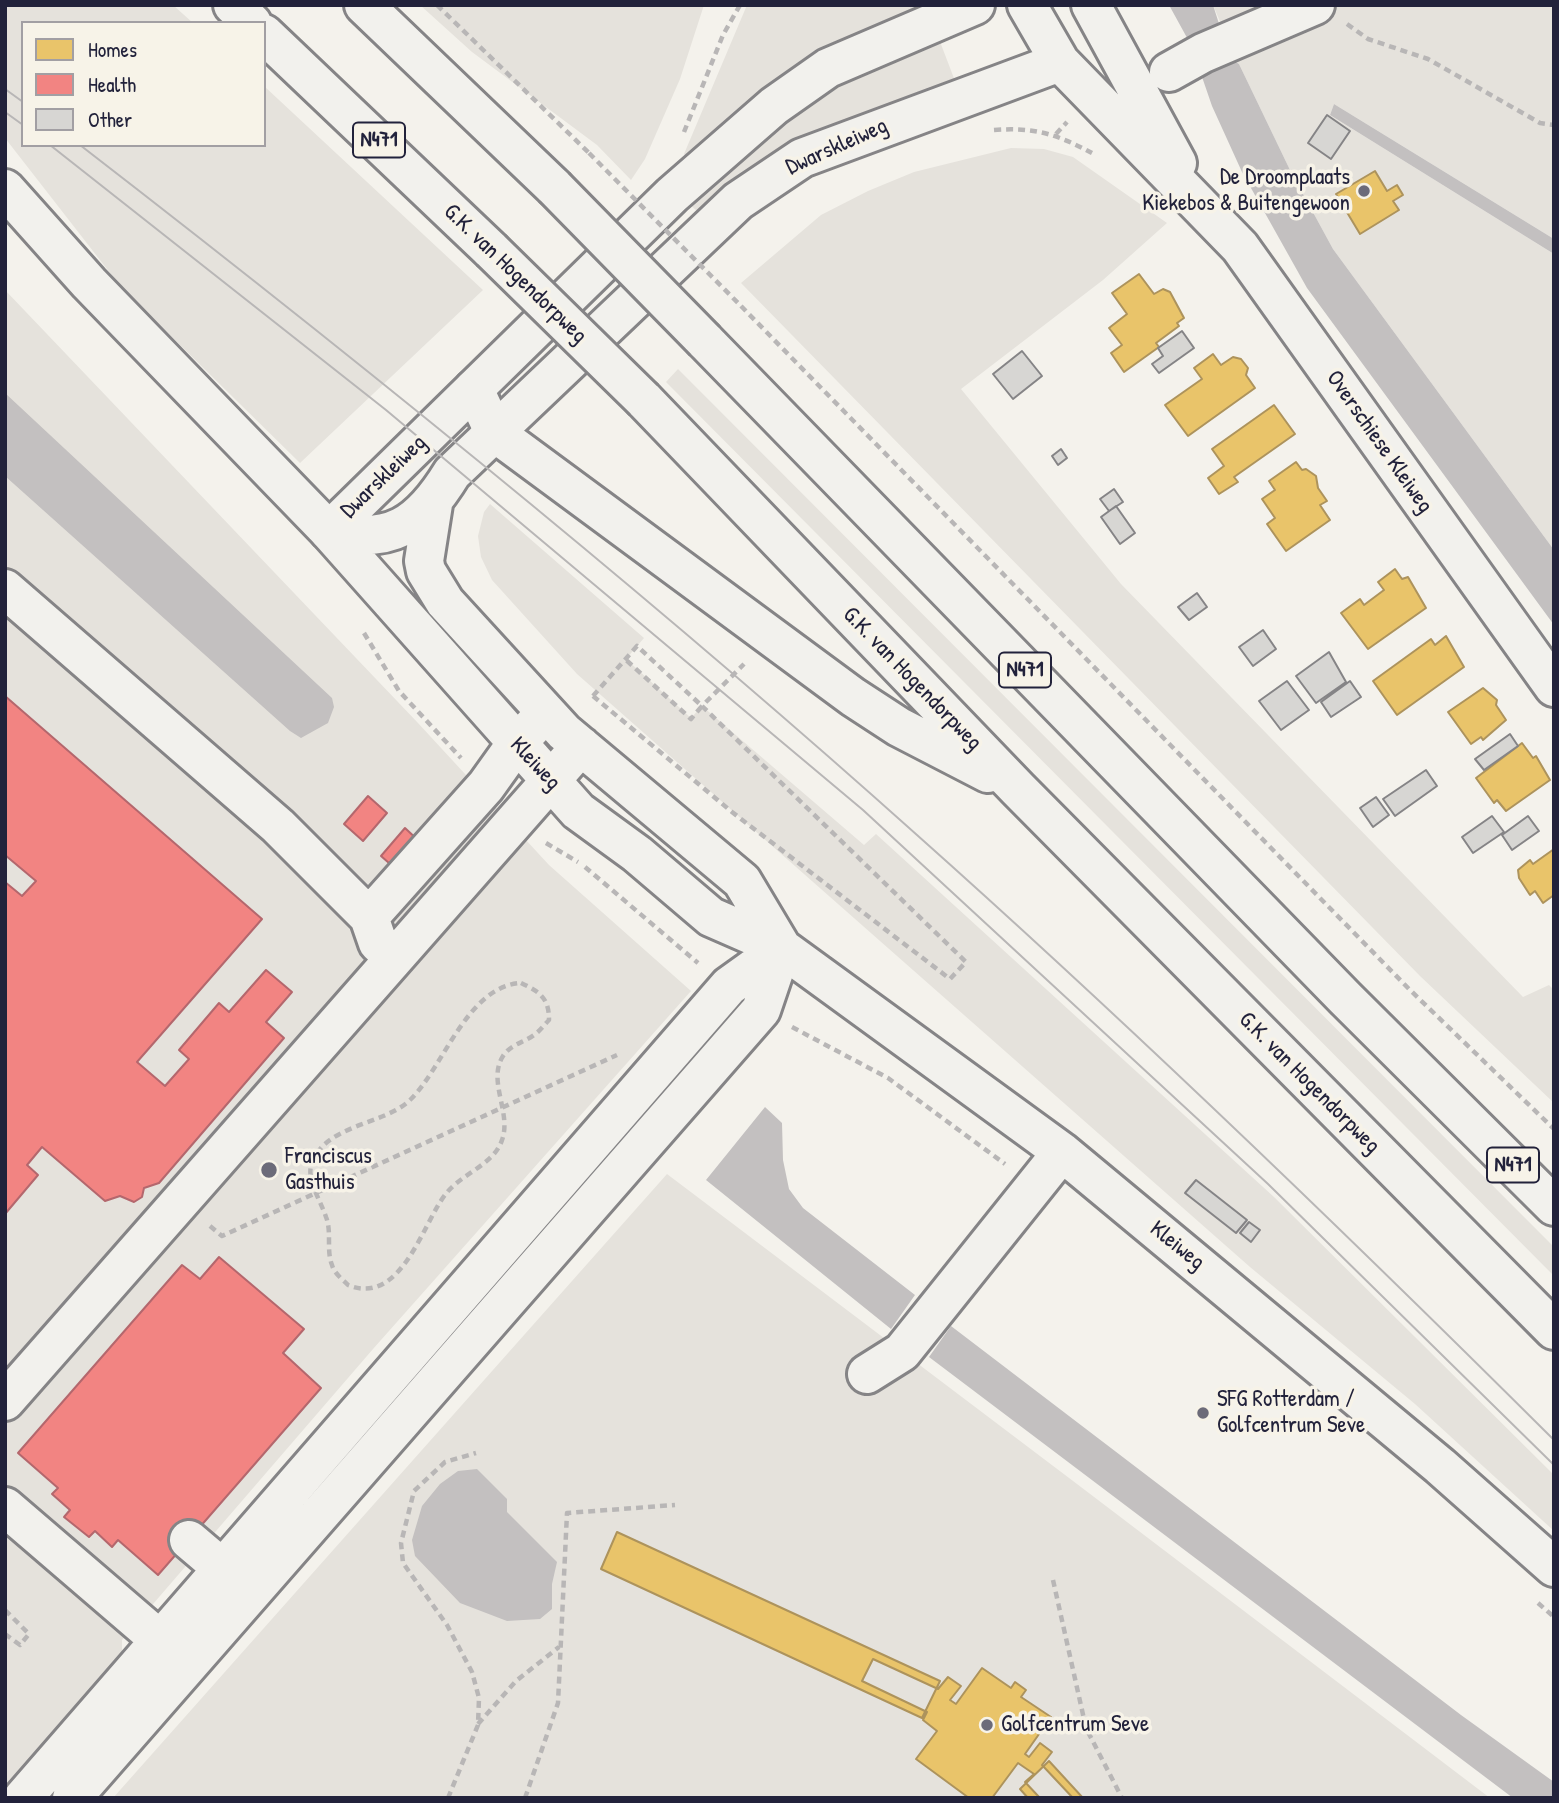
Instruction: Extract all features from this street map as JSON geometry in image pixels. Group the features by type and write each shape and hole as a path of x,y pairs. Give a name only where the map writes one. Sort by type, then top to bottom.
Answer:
{"street":[{"path":"233,5 250,21"},
{"name":"N471","path":"364,5 554,187 1345,999 1554,1206"},
{"name":"Dwarskleiweg","path":"329,531 672,195 774,106 828,68 975,5"},
{"name":"Overschiese Kleiweg","path":"1027,5 1060,62 1240,247 1554,687"},
{"name":"Overschiese Kleiweg","path":"1060,62 1089,5"},
{"name":"Overschiese Kleiweg","path":"1089,5 1197,202"},
{"path":"1169,72 1212,49 1329,11"},
{"name":"G.K. van Hogendorpweg","path":"266,36 644,400 1018,789 1554,1330"},
{"name":"Dwarskleiweg","path":"329,531 359,538 382,535 414,521 433,504 452,473 738,201 802,158 1060,62"},
{"name":"Kleiweg","path":"5,189 89,284 329,531 578,811 637,854 711,917 782,948 1062,1152 1420,1448 1554,1567"},
{"path":"474,389 494,432 853,697 899,727 1018,789"},
{"name":"Kleiweg","path":"433,504 424,561 426,572 444,602 545,714 742,881 782,948"},
{"path":"5,589 278,826 369,917 378,943 394,958"},
{"path":"369,917 486,786 516,744 545,714"},
{"path":"5,1401 582,746"},
{"path":"72,1798 237,1581 729,986 782,948"},
{"path":"14,1796 160,1641 237,1581 761,1010 782,948"},
{"path":"1473,1124 1554,1189"},
{"path":"867,1374 902,1352 1062,1152"},
{"path":"5,1507 160,1641"},
{"path":"189,1540 237,1581"}],"path":[{"path":"437,5 741,306 1399,979 1554,1129"},
{"path":"672,195 675,153 723,35 740,5"},
{"path":"1329,11 1368,39 1428,58 1540,123 1554,125"},
{"path":"986,131 1021,128 1056,134"},
{"path":"695,274 705,264"},
{"path":"357,621 399,691 486,786"},
{"path":"589,703 593,696 637,646 966,962 950,979 732,811 593,696"},
{"path":"625,659 691,719 744,664"},
{"path":"520,816 548,844 581,864 729,986"},
{"path":"522,984 540,992 545,998 549,1020 534,1035 504,1054 498,1078 505,1126 497,1152 444,1195 405,1266 384,1281 357,1289 335,1272 331,1263 328,1221 317,1191 310,1167 329,1140 406,1104 424,1086 450,1043 485,1000 498,989 522,984"},
{"path":"761,1010 888,1078 1035,1186"},
{"path":"161,1224 208,1224 222,1236 619,1054"},
{"path":"476,1453 445,1462 414,1491 401,1543 403,1563 447,1625 472,1672 480,1698 478,1725"},
{"path":"525,1798 558,1703 567,1513 675,1505"},
{"path":"1052,1580 1086,1728 1122,1798"},
{"path":"5,1609 29,1634 20,1644 5,1634"},
{"path":"447,1798 478,1725 516,1681 559,1647"}],"shaded area":[{"path":"5,5 173,5 191,21 21,21 21,147 266,147 266,88 483,290 300,463 121,287 5,138"},
{"path":"420,5 704,5 680,79 645,159 631,180 597,145 472,52"},
{"path":"747,5 927,5 807,61 755,96 688,158 684,154"},
{"path":"1169,5 1213,5 1230,58 1239,64 1290,170 1333,249 1554,550 1554,625 1307,288 1242,172 1212,106 1191,45"},
{"path":"1213,5 1298,5 1224,31"},
{"path":"1342,5 1554,5 1554,239 1334,104 1330,115 1554,254 1554,550 1333,249 1290,170 1239,64 1226,54"},
{"path":"939,39 955,81 809,135 764,158 697,211 689,204 729,163 826,89"},
{"path":"1334,104 1554,239 1554,254 1330,115"},
{"path":"1011,148 1044,149 1073,157 1167,223 1103,280 961,389 1121,584 1523,997 1549,985 1554,990 1554,1103 1420,976 741,283 821,215 868,191 914,172"},
{"name":"Franciscus Gasthuis","path":"5,290 418,723 549,865 691,991 373,1349 122,1640 122,1660 5,1796"},
{"path":"678,369 1554,1247 1554,1276 666,382"},
{"path":"5,393 332,698 334,707 328,723 301,738 290,731 5,476"},
{"path":"490,504 644,638 626,659 691,718 702,706 864,845 876,834 1274,1197 1554,1475 1554,1531 1415,1404 1250,1267 577,674 492,580 481,557 478,536 484,512"},
{"path":"765,1107 782,1123 783,1160 789,1189 803,1208 915,1295 891,1329 706,1180"},
{"path":"667,1174 1077,1484 1490,1798 113,1798"},
{"path":"951,1326 1461,1715 1554,1782 1554,1798 1513,1798 929,1357"},
{"path":"477,1469 507,1499 507,1512 557,1562 552,1584 552,1609 540,1619 507,1621 460,1603 415,1556 412,1540 422,1506 440,1484 458,1471"}],"building: Homes":[{"path":"1375,171 1387,191 1397,185 1403,195 1393,201 1399,210 1360,234 1336,194"},
{"path":"1139,274 1154,294 1163,289 1170,292 1184,318 1177,323 1179,326 1156,343 1159,347 1124,372 1111,353 1122,345 1109,328 1127,314 1112,293"},
{"path":"1213,354 1221,365 1233,357 1241,359 1248,368 1246,375 1255,388 1188,436 1165,405 1202,379 1194,368"},
{"path":"1274,405 1295,434 1234,477 1238,482 1219,494 1208,478 1224,466 1212,449"},
{"path":"1296,462 1302,470 1306,469 1316,476 1318,488 1327,501 1320,505 1330,520 1286,551 1267,524 1275,518 1262,499 1275,490 1269,481"},
{"path":"1395,569 1402,579 1408,577 1426,608 1368,649 1341,613 1360,599 1364,605 1384,590 1378,582"},
{"path":"1446,636 1464,667 1397,715 1373,681 1431,639 1435,645"},
{"path":"1483,688 1497,700 1496,705 1506,720 1483,740 1481,737 1471,744 1448,712"},
{"path":"1522,743 1533,758 1536,756 1550,780 1506,811 1497,800 1494,803 1476,778"},
{"path":"1554,849 1554,895 1543,903 1535,891 1530,895 1519,878 1518,870 1530,860 1533,864"},
{"path":"617,1532 940,1681 922,1718 601,1569"},
{"name":"Golfcentrum Seve","path":"873,1659 938,1689 948,1677 961,1686 950,1700 956,1704 982,1668 1011,1688 1015,1682 1026,1690 1021,1697 1051,1717 1025,1754 1029,1757 1040,1743 1052,1752 1042,1765 1073,1798 1040,1798 1025,1782 1034,1774 1018,1763 992,1798 969,1798 916,1759 937,1731 923,1720 927,1712 862,1681"},
{"path":"1049,1761 1083,1798 1028,1798 1020,1789"}],"building: Health":[{"path":"5,696 262,919 137,1062 165,1086 189,1059 179,1050 219,1003 229,1012 266,970 292,992 266,1022 284,1038 159,1183 144,1188 142,1197 134,1202 120,1196 105,1201 42,1147 27,1165 38,1175 5,1214 5,882 22,896 36,881 5,855"},
{"path":"368,796 387,813 363,841 344,824"},
{"path":"405,828 422,844 398,871 381,856"},
{"path":"219,1257 304,1329 283,1353 321,1388 158,1575 118,1540 112,1547 95,1531 89,1537 64,1517 70,1510 52,1494 58,1488 18,1453 182,1265 200,1279"}],"building: Other":[{"path":"1327,115 1350,131 1331,159 1308,143"},
{"path":"1182,331 1194,348 1159,373 1152,364 1163,356 1158,348"},
{"path":"1022,351 1042,376 1013,399 993,374"},
{"path":"1061,449 1067,458 1058,465 1052,456"},
{"path":"1114,489 1123,502 1109,511 1100,499"},
{"path":"1116,506 1135,533 1120,544 1101,517"},
{"path":"1197,593 1207,607 1189,620 1178,607"},
{"path":"1263,630 1276,649 1253,666 1239,647"},
{"path":"1329,652 1346,682 1316,703 1296,676"},
{"path":"1287,681 1309,710 1281,730 1259,701"},
{"path":"1350,681 1361,697 1331,717 1321,702"},
{"path":"1510,734 1518,746 1484,770 1475,759"},
{"path":"1426,770 1437,786 1395,816 1383,799"},
{"path":"1376,797 1389,815 1373,827 1360,808"},
{"path":"1492,816 1504,832 1473,853 1462,837"},
{"path":"1528,816 1539,831 1512,850 1502,835"},
{"path":"1196,1180 1247,1220 1236,1233 1185,1193"},
{"path":"1249,1222 1260,1230 1251,1242 1240,1233"}],"tram line":[{"path":"5,89 21,101"},
{"path":"5,112 21,124"},
{"path":"53,147 386,410 863,810 1268,1184 1554,1465"},
{"path":"83,147 505,482 816,745 999,908 1160,1058 1319,1209 1554,1440"}],"place":[{"name":"De Droomplaats Kiekebos & Buitengewoon","path":"1364,191"},
{"name":"Franciscus Gasthuis","path":"269,1170"},
{"name":"SFG Rotterdam / Golfcentrum Seve","path":"1203,1413"},
{"name":"Golfcentrum Seve","path":"987,1725"}]}
